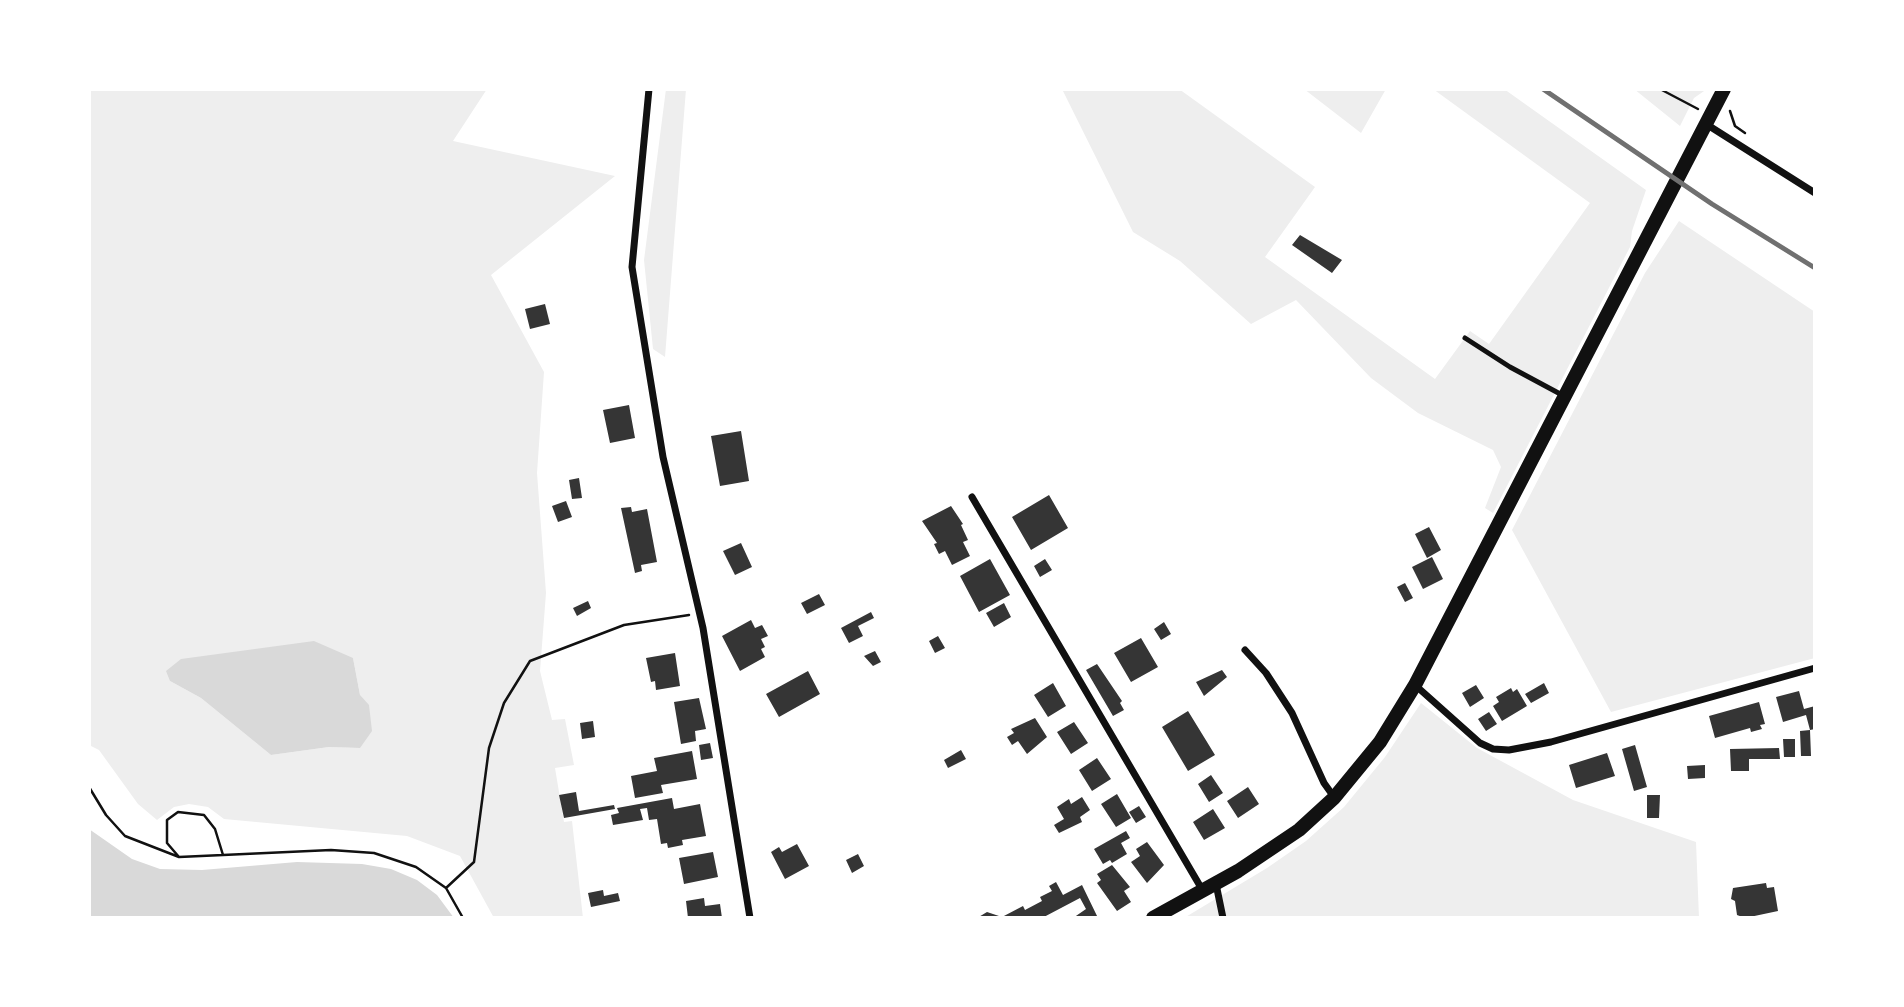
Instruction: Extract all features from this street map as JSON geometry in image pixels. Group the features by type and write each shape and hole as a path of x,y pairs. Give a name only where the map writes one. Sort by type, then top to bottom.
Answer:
{"main road":[{"path":"1153,918 1210,888 1280,844 1334,798 1367,759 1415,685 1724,89"}],"street":[{"path":"649,89 632,267 663,457 700,613 750,918"},
{"path":"1705,123 1815,193"},
{"path":"972,496 1210,888 1223,918"},
{"path":"1245,650 1266,673 1292,713 1324,783 1334,798"},
{"path":"1415,685 1480,743 1493,749 1509,750 1551,741 1815,668"}],"lane":[{"path":"1465,338 1564,396"}],"path":[{"path":"1660,89 1698,109 1705,123"},
{"path":"1730,107 1730,117 1735,126 1746,134"},
{"path":"446,888 474,862 489,748 504,703 530,661 624,625 700,613"},
{"path":"89,787 106,815 125,836 178,857 331,850 374,853 416,867 446,888 463,918"},
{"path":"178,857 167,843 167,820 178,813 191,811 204,815 215,829 223,855"}],"shaded area":[{"path":"89,89 487,89 453,141 615,176 491,275 544,372 537,473 546,593 540,671 552,720 565,719 574,765 555,768 564,822 572,821 583,918 494,918 460,856 407,836 224,819 208,807 189,804 174,807 157,820 138,804 99,750 89,745","holes":["353,658 360,695 360,748 329,747 271,755 201,698 170,681"]},
{"path":"666,89 686,89 665,357 653,349 644,260"},
{"path":"1062,89 1179,89 1315,187 1265,257 1435,379 1470,331 1489,344 1590,203 1433,89 1504,89 1646,190 1632,231 1630,247 1493,513 1485,508 1501,467 1493,450 1418,413 1371,378 1296,300 1251,324 1180,261 1133,232"},
{"path":"1304,89 1386,89 1361,133"},
{"path":"1634,89 1707,89 1694,98 1680,126"},
{"path":"1679,221 1815,312 1815,658 1611,712 1512,530 1645,273"},
{"path":"314,641 353,658 360,695 369,705 372,731 360,748 329,747 271,755 201,698 170,681 166,671 181,659"},
{"path":"1421,703 1477,748 1573,800 1696,842 1699,918 1184,918 1306,841 1344,807 1385,757"},
{"path":"89,829 132,859 160,869 202,870 297,862 362,864 391,869 417,880 437,895 454,918 89,918"}],"building":[{"path":"1300,235 1342,260 1332,273 1292,245"},
{"path":"545,304 550,324 530,329 525,309"},
{"path":"629,405 635,438 610,443 603,410"},
{"path":"741,431 749,481 720,486 711,436"},
{"path":"579,478 582,498 572,499 569,480"},
{"path":"1049,495 1068,528 1031,550 1012,517"},
{"path":"566,501 572,517 558,522 552,506"},
{"path":"951,506 963,524 961,525 968,540 963,542 970,556 952,565 945,551 939,554 934,544 937,543 922,521"},
{"path":"631,507 632,512 647,509 657,562 641,565 642,571 635,573 621,508"},
{"path":"1429,527 1441,550 1427,558 1415,534"},
{"path":"741,543 752,567 735,575 723,551"},
{"path":"1432,557 1443,579 1423,589 1412,567"},
{"path":"990,559 1010,595 979,612 960,576"},
{"path":"1045,559 1052,570 1040,577 1034,566"},
{"path":"1405,583 1413,598 1405,602 1397,587"},
{"path":"819,594 825,605 807,614 801,603"},
{"path":"588,601 591,608 577,616 573,608"},
{"path":"1004,603 1011,617 994,627 986,613"},
{"path":"871,612 874,618 858,626 863,636 849,643 841,628"},
{"path":"751,620 755,628 762,625 768,636 761,639 765,647 761,649 765,657 740,671 722,636"},
{"path":"1164,622 1171,634 1161,640 1154,629"},
{"path":"938,636 945,648 935,653 929,641"},
{"path":"1141,638 1158,667 1131,682 1114,653"},
{"path":"875,651 881,662 873,666 864,656"},
{"path":"675,653 680,686 656,690 655,681 651,682 646,658"},
{"path":"1097,664 1122,701 1120,703 1124,710 1113,716 1086,670"},
{"path":"1222,670 1227,677 1204,696 1196,682"},
{"path":"808,671 820,694 779,717 766,694"},
{"path":"1053,683 1066,706 1048,717 1034,695"},
{"path":"1544,683 1549,693 1531,703 1525,694"},
{"path":"1476,685 1484,698 1470,707 1462,693"},
{"path":"1511,688 1513,692 1517,689 1527,706 1502,721 1493,706 1499,702 1496,697"},
{"path":"1799,691 1804,709 1815,706 1815,729 1810,730 1806,715 1783,722 1776,697"},
{"path":"699,698 706,729 695,731 696,741 681,744 674,702"},
{"path":"1759,702 1765,724 1760,725 1762,729 1751,732 1750,728 1715,738 1709,716"},
{"path":"1188,711 1215,755 1188,771 1162,727"},
{"path":"1489,712 1497,724 1486,731 1478,719"},
{"path":"1035,718 1047,737 1027,754 1018,741 1012,745 1007,737 1014,733 1011,729"},
{"path":"593,721 595,737 582,739 580,723"},
{"path":"1074,722 1088,743 1071,754 1057,732"},
{"path":"1810,730 1811,756 1801,756 1800,731"},
{"path":"1783,739 1795,739 1795,757 1784,757"},
{"path":"710,743 713,758 701,760 699,745"},
{"path":"1635,745 1647,787 1634,791 1622,749"},
{"path":"1779,748 1780,759 1749,759 1749,771 1731,771 1730,749"},
{"path":"961,750 966,759 948,768 944,760"},
{"path":"692,751 697,779 661,785 663,793 635,798 631,776 657,771 654,758"},
{"path":"1607,753 1615,776 1576,788 1569,765"},
{"path":"1097,758 1111,779 1092,791 1079,770"},
{"path":"1705,765 1705,778 1688,779 1687,766"},
{"path":"1211,775 1223,793 1209,802 1198,784"},
{"path":"1248,787 1259,804 1238,818 1227,801"},
{"path":"576,792 579,811 614,805 615,809 564,818 559,795"},
{"path":"1117,794 1131,818 1116,827 1101,804"},
{"path":"1647,795 1660,795 1659,818 1647,818"},
{"path":"1082,797 1090,810 1080,817 1082,822 1059,833 1054,825 1064,819 1057,807 1069,799 1071,804"},
{"path":"672,798 674,809 700,804 706,836 682,840 683,845 668,848 667,843 661,844 657,819 649,820 647,808 640,809 643,820 613,825 611,815 619,813 617,808"},
{"path":"1139,806 1146,817 1136,823 1129,812"},
{"path":"1213,809 1225,828 1204,840 1193,822"},
{"path":"1126,831 1130,838 1121,843 1127,854 1112,863 1110,860 1103,864 1094,849"},
{"path":"1147,842 1164,865 1147,883 1131,862 1140,856 1136,849"},
{"path":"797,844 809,866 785,879 771,852 779,847 782,852"},
{"path":"713,852 718,877 684,884 679,858"},
{"path":"858,854 864,866 852,873 846,860"},
{"path":"1112,865 1130,887 1124,891 1131,902 1117,911 1097,883 1101,880 1097,874"},
{"path":"1056,882 1063,895 1082,885 1098,918 1073,918 1086,909 1080,898 1042,918 977,918 987,912 1002,917 1023,906 1025,910 1042,901 1040,897 1052,891 1049,886"},
{"path":"1766,883 1767,888 1774,887 1778,911 1745,918 1737,915 1735,901 1731,899 1733,888"},
{"path":"603,890 604,896 618,893 620,901 591,907 588,893"},
{"path":"704,898 705,906 720,904 722,918 688,918 686,901"}],"railway":[{"path":"1543,89 1712,204 1815,268"}]}
